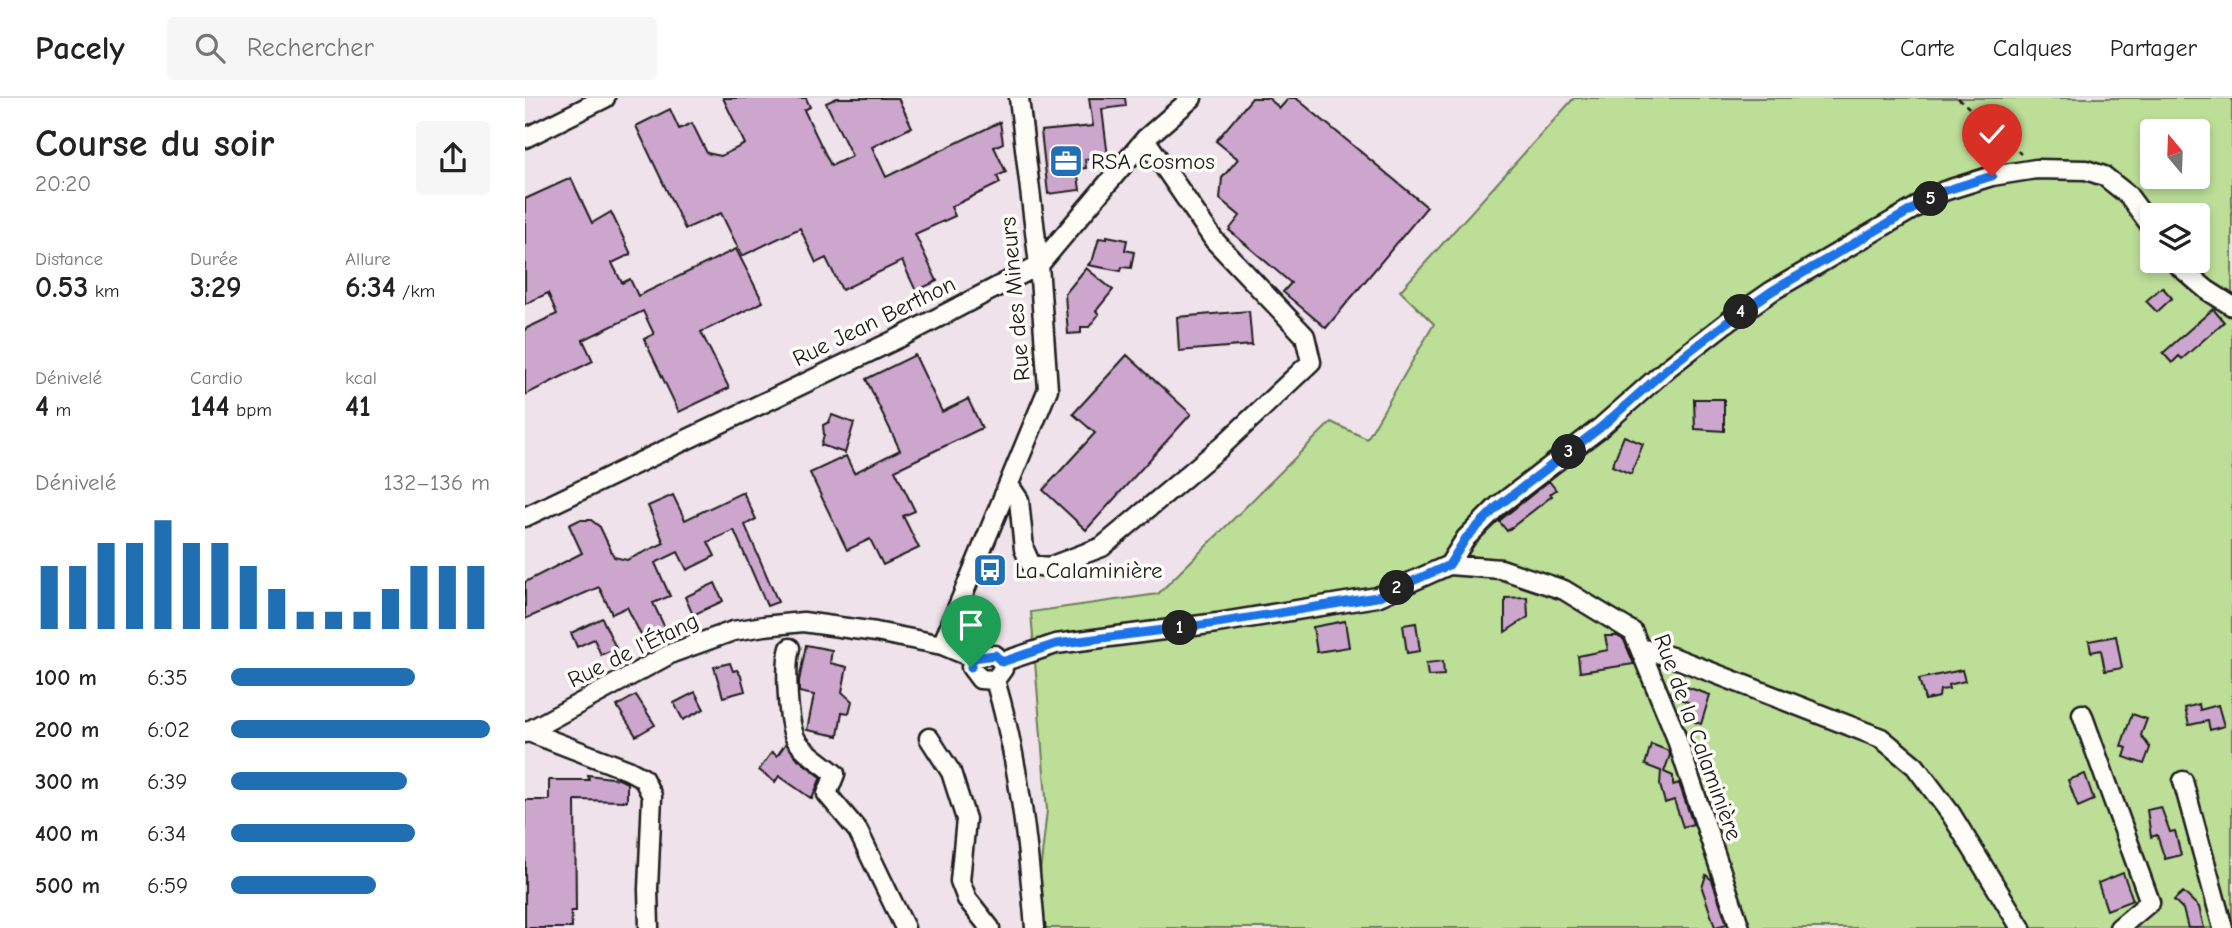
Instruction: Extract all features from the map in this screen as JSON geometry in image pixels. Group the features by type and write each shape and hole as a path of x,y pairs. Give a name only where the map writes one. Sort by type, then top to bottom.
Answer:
{"street":[{"path":"525,138 605,98"},
{"name":"Rue des Mineurs","path":"942,645 1048,389 1039,265 1019,98"},
{"name":"Rue Jean Berthon","path":"525,517 899,338 1039,265 1145,139 1192,98"},
{"path":"1009,485 1019,500 1024,549 1031,565 1049,567 1102,547 1221,447 1311,362 1305,336 1214,240 1145,139"},
{"path":"1035,928 1029,855 1015,757 995,680 1003,669 1002,662 1056,644 1217,623 1377,597 1449,565 1466,538 1498,506 1600,428 1669,367 1772,291 1944,191 1992,176 2036,169 2086,170 2104,176 2128,195 2140,211"},
{"path":"2187,273 2232,306"},
{"name":"Rue de la Calaminière","path":"1449,565 1500,569 1564,590 1633,632 1674,731 1739,928"},
{"name":"Rue de l'Étang","path":"527,733 672,653 733,631 803,622 942,645 973,658 995,655 1002,662"},
{"path":"790,648 786,663 790,696 789,721 796,741 835,774 827,794 858,831 905,928"},
{"path":"1640,648 1675,658 1881,738 1915,766 1951,814 2021,928"},
{"name":"Rue de l'Étang","path":"973,658 971,667 980,679 995,680"},
{"path":"2082,714 2150,902 2119,928"},
{"path":"527,733 628,770 642,778 652,796 649,928"},
{"path":"929,738 951,772 966,819 960,881 967,899 990,928"},
{"path":"2183,781 2223,928"}],"path":[{"path":"1958,98 2036,169"}],"green space":[{"path":"1574,98 2232,98 2232,928 1034,928 1047,810 1031,612 1158,594 1331,422 1367,439 1434,324 1400,291"}],"building":[{"path":"723,98 806,98 810,107 804,110 831,166 852,156 826,103 837,98 898,98 912,127 872,147 886,177 1000,122 1003,143 994,147 1006,172 997,176 1000,183 951,207 955,216 915,234 937,281 916,291 902,261 842,290 826,258 816,263 800,228 742,256 721,213 685,229 636,126 670,109 679,129 692,123 707,153 721,156 745,144"},
{"name":"RSA Cosmos","path":"1089,98 1125,98 1126,106 1102,109 1108,157 1085,159 1086,168 1077,169 1080,190 1048,194 1041,131 1093,126"},
{"path":"1252,98 1268,98 1280,108 1289,98 1296,98 1427,207 1326,328 1283,292 1291,283 1229,230 1240,216 1220,199 1222,178 1238,159 1216,141"},
{"path":"571,178 592,223 611,212 631,254 612,263 622,283 630,279 638,296 736,249 763,302 701,332 729,388 679,412 644,339 654,334 643,311 583,340 593,361 525,395 525,329 557,314 548,293 525,304 525,199"},
{"path":"1107,236 1127,240 1125,250 1134,252 1131,268 1122,267 1121,271 1088,265 1093,259 1099,238 1107,239"},
{"path":"1086,268 1113,290 1096,311 1099,314 1089,327 1081,327 1081,333 1068,334 1065,294"},
{"path":"2162,287 2172,298 2157,312 2146,301"},
{"path":"2213,309 2224,322 2182,359 2179,356 2172,363 2163,353"},
{"path":"1249,311 1252,345 1179,351 1177,317"},
{"path":"915,355 942,412 968,399 982,428 895,470 915,511 903,516 919,548 883,565 870,539 847,550 810,473 846,456 854,473 900,450 866,379"},
{"path":"1127,355 1191,414 1086,530 1043,490 1095,433 1073,414"},
{"path":"1694,399 1724,399 1724,431 1695,429"},
{"path":"832,415 854,423 845,453 821,445 823,425 829,422"},
{"path":"1624,436 1643,444 1631,474 1612,466"},
{"path":"1549,481 1556,490 1550,494 1552,496 1507,531 1499,521"},
{"path":"743,492 756,519 745,525 778,602 767,606 734,530 708,542 715,556 687,570 678,552 655,563 670,596 653,603 668,634 646,645 627,607 612,614 599,587 525,619 525,582 582,553 569,525 579,520 591,520 600,527 614,557 627,560 664,543 648,506 673,495 685,520"},
{"path":"715,583 723,601 693,615 685,597"},
{"path":"1527,597 1528,617 1505,632 1505,598"},
{"path":"602,618 616,648 601,655 594,639 577,647 571,633"},
{"path":"1345,621 1349,647 1317,652 1313,627"},
{"path":"1416,623 1420,651 1407,653 1403,625"},
{"path":"1605,636 1617,636 1624,640 1634,664 1580,672 1578,656 1608,650"},
{"path":"2116,636 2122,668 2105,671 2101,650 2091,652 2089,641"},
{"path":"806,645 832,650 830,663 847,667 842,692 852,701 849,713 842,712 838,736 807,730 814,695 799,692"},
{"path":"1443,661 1444,675 1428,676 1426,663"},
{"path":"730,663 733,671 737,670 741,676 745,691 723,697 714,667"},
{"path":"1962,670 1965,681 1948,685 1949,689 1940,690 1939,697 1925,700 1919,679"},
{"path":"1681,685 1710,695 1701,724 1683,718 1688,702 1677,698"},
{"path":"695,692 704,709 683,720 674,703"},
{"path":"636,695 655,725 636,736 617,706"},
{"path":"2199,704 2200,710 2218,705 2224,726 2210,730 2208,721 2189,725 2185,708"},
{"path":"2132,714 2147,719 2141,735 2150,748 2144,764 2124,757 2127,748 2121,746"},
{"path":"786,743 798,759 821,777 812,799 779,776 775,782 759,770 772,752 777,756"},
{"path":"1651,744 1669,751 1664,772 1673,776 1673,785 1679,783 1693,824 1683,827 1674,800 1665,803 1660,785 1661,771 1645,765"},
{"path":"2085,774 2094,800 2078,807 2068,780"},
{"path":"588,775 619,779 627,783 627,801 575,800 576,911 571,911 572,928 525,928 525,800 549,800 549,780 589,780"},
{"path":"2161,807 2170,832 2175,831 2181,855 2165,859 2157,835 2151,837 2147,810"},
{"path":"2123,873 2133,900 2107,910 2098,883"},
{"path":"1706,875 1712,880 1727,924 1715,927 1702,888"},
{"path":"2183,892 2199,907 2204,928 2188,928 2183,909 2174,900"}],"place":[{"name":"RSA Cosmos","path":"1066,161"},
{"name":"La Calaminière","path":"990,570"}],"route":[{"path":"971,667 973,658 984,655 995,655 1002,662 1056,644 1217,623 1377,597 1449,565 1466,538 1498,506 1600,428 1669,367 1726,323 1772,291 1856,240 1944,191 1992,176"}]}
